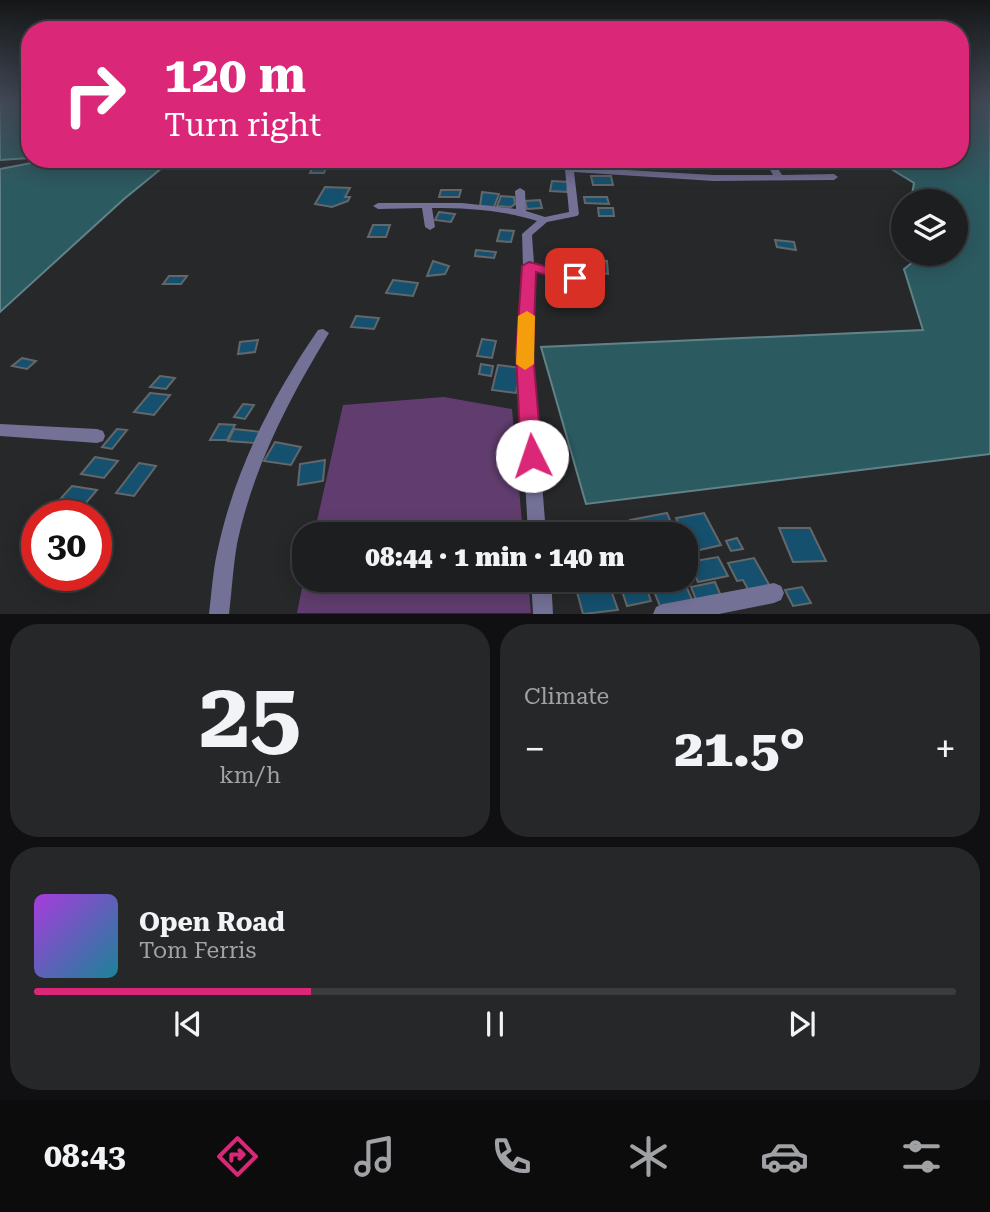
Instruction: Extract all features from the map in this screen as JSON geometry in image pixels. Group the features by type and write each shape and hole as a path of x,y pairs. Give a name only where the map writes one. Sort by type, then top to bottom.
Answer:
{"street":[{"path":"536,522 524,354 529,266 527,234 544,220 574,214 569,168"},
{"path":"598,168 655,176 834,177"},
{"path":"773,168 779,178"},
{"path":"520,191 521,213"},
{"path":"378,206 427,206 521,213 544,220"},
{"path":"427,206 430,228"},
{"path":"529,266 575,278"},
{"path":"219,614 228,541 245,487 296,370 323,334"},
{"path":"0,430 97,436"},
{"path":"542,592 543,614"},
{"path":"663,614 774,593"}],"shaded area":[{"path":"444,397 512,409 522,522 317,522 343,405"},
{"path":"301,592 529,592 531,613 297,613"}],"water":[{"path":"0,131 21,131 21,159 0,160"},
{"path":"969,131 990,131 990,454 586,504 541,347 923,330 904,269 908,266 968,266 968,189 913,189 914,183 890,168 969,168"},
{"path":"21,165 21,168 162,168 0,312 0,169"}],"building":[{"path":"312,168 326,168 324,173 310,173"},
{"path":"591,176 611,176 613,185 593,185"},
{"path":"552,181 569,182 567,192 550,191"},
{"path":"325,187 350,188 345,197 350,197 348,201 332,207 315,204"},
{"path":"441,190 461,190 459,197 439,197"},
{"path":"482,192 499,194 494,207 480,206"},
{"path":"501,196 514,197 515,204 511,207 497,206"},
{"path":"584,197 607,197 609,204 585,203"},
{"path":"540,200 542,208 527,209 525,201"},
{"path":"598,208 613,208 614,216 599,216"},
{"path":"439,212 455,214 451,222 435,220"},
{"path":"373,225 390,225 386,237 368,237"},
{"path":"500,230 514,231 511,242 497,241"},
{"path":"775,240 794,242 796,250 777,247"},
{"path":"476,250 496,252 494,258 475,256"},
{"path":"588,259 607,261 608,274 588,272"},
{"path":"433,261 449,266 445,274 427,276"},
{"path":"169,276 187,276 181,284 163,284"},
{"path":"393,280 418,283 413,296 386,293"},
{"path":"356,316 379,318 374,329 351,327"},
{"path":"482,339 496,341 492,358 477,356"},
{"path":"258,340 255,352 238,354 240,342"},
{"path":"22,358 36,361 27,369 12,366"},
{"path":"481,364 493,366 491,376 479,374"},
{"path":"498,365 521,368 516,393 492,390"},
{"path":"160,376 175,378 166,389 150,387"},
{"path":"150,393 170,395 154,415 134,412"},
{"path":"243,404 254,405 245,419 234,417"},
{"path":"219,424 235,425 227,440 210,440"},
{"path":"117,429 127,430 112,449 102,447"},
{"path":"234,429 262,432 255,443 228,441"},
{"path":"275,442 301,447 291,465 264,461"},
{"path":"95,457 118,461 104,478 81,474"},
{"path":"325,460 323,481 298,485 300,464"},
{"path":"139,463 156,466 134,496 116,493"},
{"path":"72,486 97,490 89,500 61,498"},
{"path":"667,513 671,522 631,522 630,520"},
{"path":"704,513 721,545 698,550 698,522 678,522 676,518"},
{"path":"779,528 810,528 826,561 793,562"},
{"path":"737,538 743,549 731,551 726,541"},
{"path":"718,557 728,576 698,582 698,560"},
{"path":"754,558 771,588 750,593 743,580 737,581 728,563"},
{"path":"715,582 721,596 697,602 693,592 698,592 698,586"},
{"path":"802,587 811,603 793,606 785,590"},
{"path":"577,592 612,592 618,610 583,614"},
{"path":"622,592 648,592 651,601 627,606"},
{"path":"654,592 689,592 694,604 662,611"}],"slow traffic":[{"path":"525,364 527,316"}],"route":[{"path":"532,456 524,354 529,266 575,278"}]}
